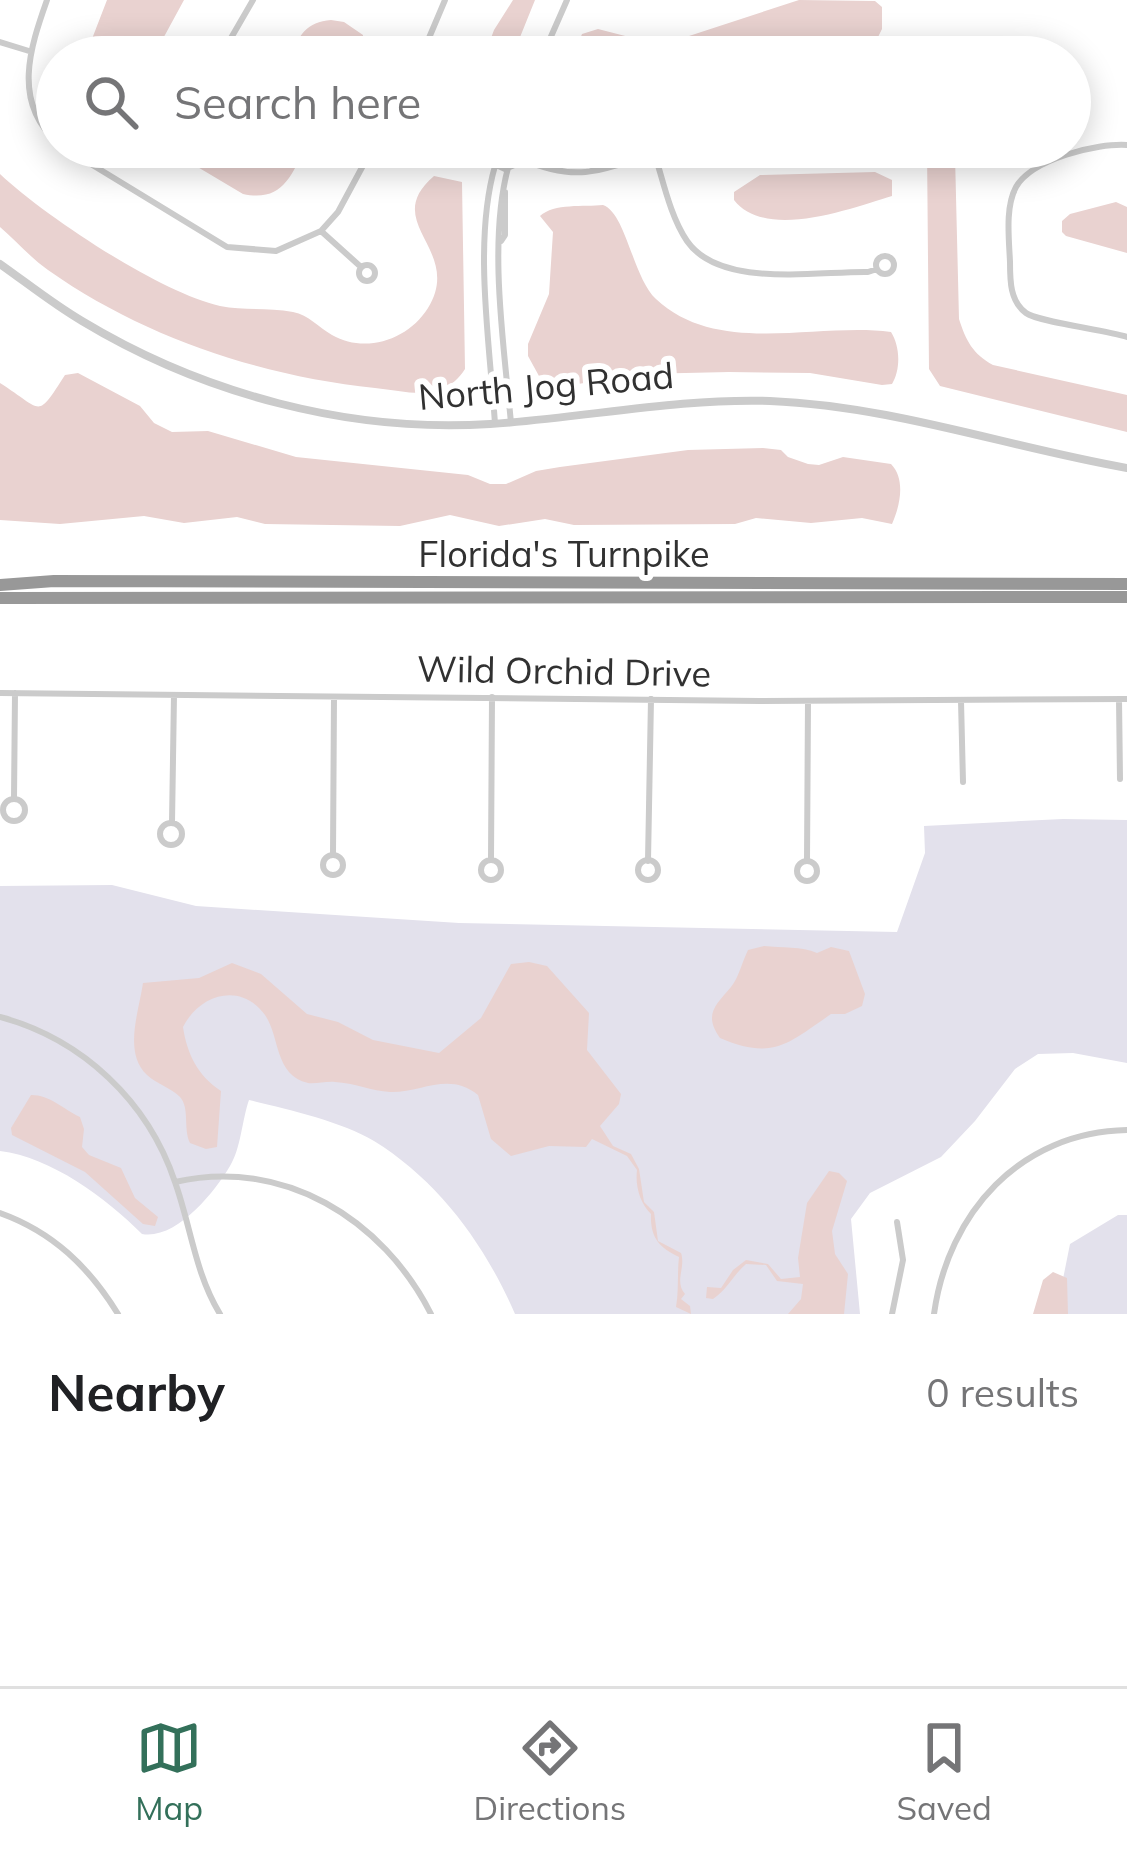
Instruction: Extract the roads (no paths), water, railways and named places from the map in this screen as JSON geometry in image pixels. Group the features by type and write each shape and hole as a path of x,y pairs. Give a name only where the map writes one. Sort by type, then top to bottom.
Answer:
{"highway":[{"name":"Florida's Turnpike","path":"0,581 1127,584"},
{"name":"Florida's Turnpike","path":"0,598 1127,597"}],"street":[{"path":"36,113 26,72 47,0"},
{"path":"232,36 253,0"},
{"path":"551,36 567,0"},
{"path":"429,36 441,1"},
{"path":"0,42 29,51"},
{"path":"1091,147 1127,145"},
{"path":"99,168 227,247 276,251 321,231 338,212 362,168"},
{"path":"494,168 486,254 495,424"},
{"path":"508,168 500,295 511,423"},
{"path":"550,168 572,175 608,168"},
{"path":"596,168 602,170"},
{"path":"660,168 685,238 718,267 740,272 868,272 877,268"},
{"path":"1043,168 1025,176 1010,208 1012,291 1024,312 1038,319 1127,337"},
{"path":"321,231 361,267"},
{"name":"North Jog Road","path":"0,264 80,320 135,350 258,398 322,414 402,426 511,423 692,400 831,404 1127,467"},
{"name":"Wild Orchid Drive","path":"0,693 808,701 1123,699"},
{"path":"14,800 15,693"},
{"path":"172,823 174,694"},
{"path":"333,855 334,696"},
{"path":"491,860 492,698"},
{"path":"648,861 651,699"},
{"path":"1120,779 1123,699"},
{"path":"961,700 962,782"},
{"path":"807,861 808,701"},
{"path":"0,1017 56,1038 113,1080 154,1136 175,1182 195,1260 220,1314"},
{"path":"934,1314 943,1265 953,1241 994,1184 1058,1143 1127,1130"},
{"path":"175,1182 241,1177 287,1186 331,1204 388,1250 431,1314"},
{"path":"0,1213 41,1232 74,1256 118,1314"},
{"path":"892,1314 903,1260 897,1222"}]}
